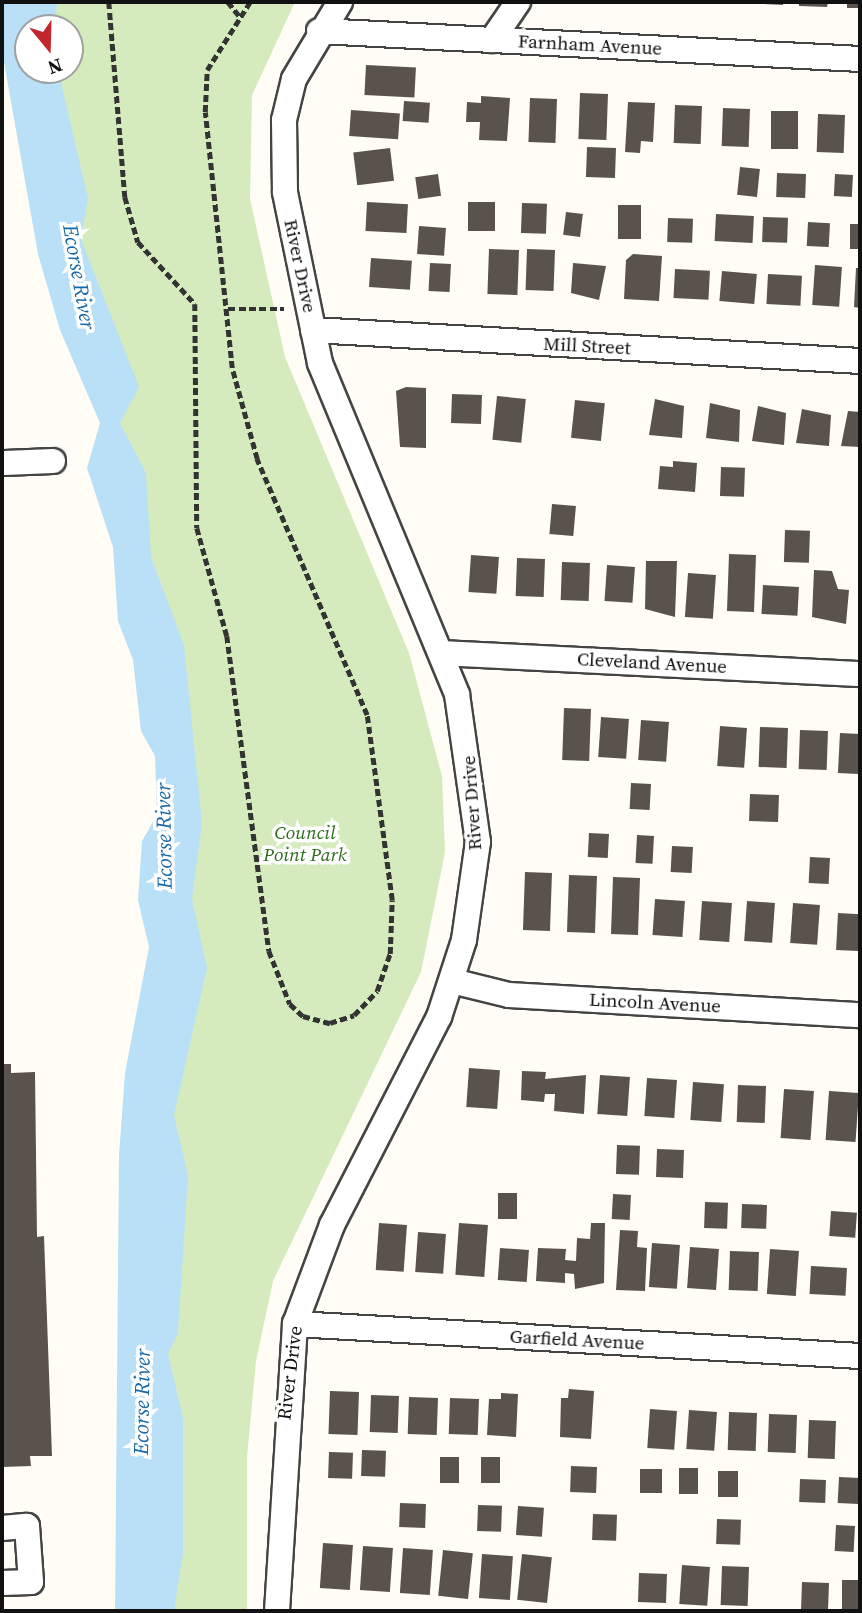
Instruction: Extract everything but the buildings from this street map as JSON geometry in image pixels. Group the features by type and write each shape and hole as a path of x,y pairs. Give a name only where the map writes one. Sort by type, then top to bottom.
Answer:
{"street":[{"name":"River Drive","path":"277,1611 295,1324 332,1225 421,1059 452,981 478,842 467,734 443,653 329,387 311,320 285,192 282,144 293,79 319,31 340,2"},
{"path":"492,40 518,2"},
{"name":"Farnham Avenue","path":"319,31 860,60"},
{"name":"Mill Street","path":"311,320 860,361"},
{"path":"2,463 53,461"},
{"name":"Cleveland Avenue","path":"443,653 860,674"},
{"name":"Lincoln Avenue","path":"452,981 509,995 860,1015"},
{"name":"Garfield Avenue","path":"295,1324 860,1356"},
{"path":"2,1528 27,1526 30,1582 2,1583"}],"path":[{"path":"109,2 109,62 128,208 138,242 195,304 197,528 227,636 269,951 295,1010 321,1023 342,1021 377,991 393,933 367,715 241,417 205,112 207,70 250,2"},
{"path":"228,2 240,17"},
{"path":"228,309 311,320"}],"green space":[{"name":"Council Point Park","path":"35,2 295,2 252,95 250,199 285,357 409,653 442,776 445,852 421,972 273,1281 256,1361 247,1457 247,1611 140,1611 165,786 47,84 84,84 84,14 36,14"}],"water":[{"name":"Ecorse River","path":"2,2 57,2 56,14 14,14 14,84 61,84 88,198 81,239 139,387 120,423 146,473 151,557 184,645 202,823 192,899 207,968 174,1115 188,1176 178,1333 168,1354 183,1418 183,1553 174,1611 115,1611 119,1155 125,1073 149,947 138,900 142,841 157,815 155,756 141,731 133,660 118,621 113,547 87,468 100,423 60,330 38,254 2,51"}]}
